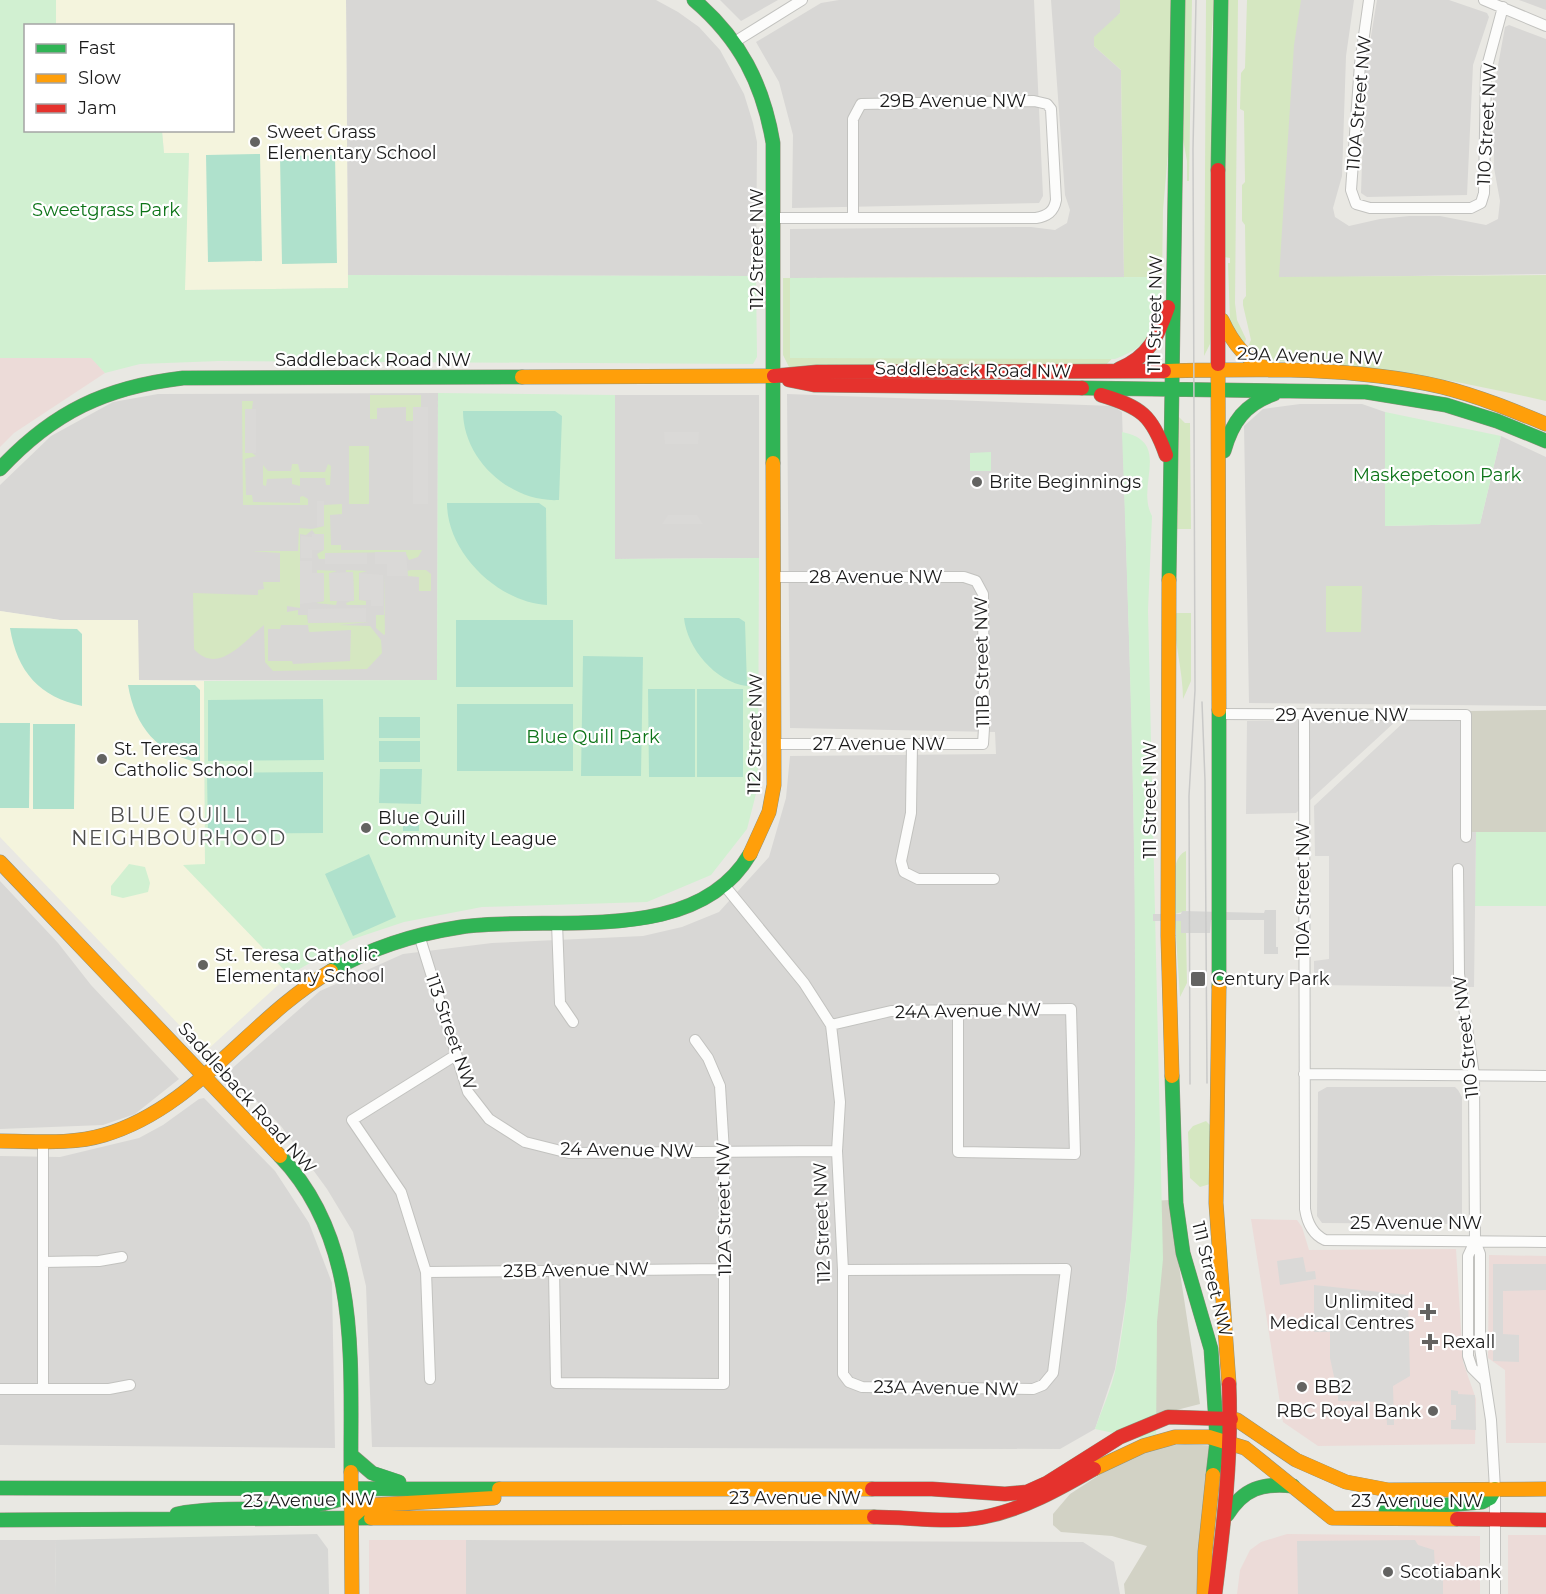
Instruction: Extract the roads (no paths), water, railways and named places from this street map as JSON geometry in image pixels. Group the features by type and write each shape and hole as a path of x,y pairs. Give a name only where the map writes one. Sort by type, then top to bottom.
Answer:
{"main road":[{"name":"112 Street NW","path":"694,0 721,24 735,41 756,76 770,116 774,155 774,791 766,824 747,860 724,885"},
{"name":"111 Street NW","path":"1178,0 1170,466 1168,936 1176,1203 1183,1253 1211,1349 1216,1418 1224,1441 1224,1520 1215,1594"},
{"name":"111 Street NW","path":"1204,1594 1205,1552 1224,1441 1232,1419 1216,1203 1219,1110 1218,104 1221,0"},
{"path":"1110,372 1143,357 1156,343 1173,292"},
{"path":"1219,313 1230,339 1240,352 1256,365 1275,372"},
{"name":"Saddleback Road NW","path":"0,469 31,435 69,410 110,391 165,379 775,377 817,372 1172,371"},
{"name":"29A Avenue NW","path":"1172,371 1343,373 1407,380 1472,396 1546,424"},
{"name":"Saddleback Road NW","path":"775,377 814,385 1172,390"},
{"path":"1084,390 1139,407 1155,425 1170,466"},
{"name":"29A Avenue NW","path":"1172,390 1361,391 1434,403 1503,423 1546,441"},
{"path":"1219,474 1229,432 1241,411 1266,396 1301,390"},
{"name":"Saddleback Road NW","path":"0,862 290,1168 311,1197 332,1239 346,1284 350,1314 352,1594"},
{"path":"0,1141 86,1139 131,1126 165,1108 204,1076 273,1012 313,981 378,948 419,935 472,926 654,918 691,906 724,885"},
{"name":"23 Avenue NW","path":"0,1488 932,1489 1005,1494 1027,1492 1047,1483 1120,1437 1168,1417 1232,1419 1296,1460 1346,1482 1388,1490 1546,1489"},
{"name":"23 Avenue NW","path":"0,1520 352,1517 985,1517 1036,1501 1067,1487 1103,1462 1140,1445 1172,1437 1224,1441 1245,1448 1275,1469 1332,1518 1546,1520"},
{"path":"351,1455 362,1468 382,1479 428,1489"},
{"path":"1224,1520 1241,1494 1256,1485 1293,1486"},
{"path":"157,1520 198,1509 320,1504 347,1497 351,1489"},
{"path":"1341,1518 1347,1511 1482,1502 1490,1498 1496,1489"},
{"path":"352,1517 367,1505 485,1499 535,1490"}],"street":[{"path":"735,41 802,0"},
{"name":"110A Street NW","path":"1369,0 1360,64 1351,190 1356,204 1370,208 1471,208 1479,205"},
{"path":"1485,0 1546,26"},
{"name":"110 Street NW","path":"1479,205 1484,194 1486,70 1503,8"},
{"name":"29B Avenue NW","path":"868,101 1034,101 1049,106 1054,118 1056,196 1052,211 1036,218 853,218 853,119 857,106 868,101"},
{"path":"775,218 853,218"},
{"name":"28 Avenue NW","path":"775,578 964,577 976,581"},
{"name":"111B Street NW","path":"976,581 983,594 984,744"},
{"name":"29 Avenue NW","path":"1218,714 1466,715 1466,837"},
{"name":"110A Street NW","path":"1304,715 1305,1209"},
{"name":"27 Avenue NW","path":"775,744 984,744"},
{"path":"912,744 911,813 901,861 904,872 918,879 994,879"},
{"name":"110 Street NW","path":"1458,869 1459,974 1474,1075 1475,1241 1480,1254 1480,1348 1491,1420 1496,1489 1496,1594"},
{"name":"112 Street NW","path":"724,885 804,983 831,1025 840,1102 837,1151 843,1270 843,1374 849,1382"},
{"path":"557,923 560,1003 573,1022"},
{"name":"113 Street NW","path":"419,935 468,1092 489,1119 525,1142"},
{"name":"24A Avenue NW","path":"831,1025 891,1011 958,1010 1071,1009 1075,1154 958,1152 958,1010"},
{"name":"112A Street NW","path":"554,1270 556,1383 724,1384 724,1152 720,1086 708,1058 696,1040"},
{"path":"430,1379 426,1272 401,1192 351,1120 456,1055"},
{"path":"1304,1074 1546,1076"},
{"path":"43,1141 43,1389"},
{"name":"24 Avenue NW","path":"525,1142 569,1153 837,1151"},
{"name":"25 Avenue NW","path":"1305,1209 1309,1225 1319,1237 1325,1240 1546,1242"},
{"path":"43,1262 99,1261 122,1257"},
{"name":"23B Avenue NW","path":"426,1272 725,1269"},
{"name":"23A Avenue NW","path":"843,1270 1066,1269 1053,1373 1043,1385 1033,1389 862,1387 849,1382"},
{"path":"0,1389 113,1389 130,1385"}],"tram line":[{"path":"1190,1084 1189,796 1195,690 1193,149 1196,0"},
{"path":"1202,702 1205,781 1207,1083"}],"place":[{"name":"Sweet Grass Elementary School","path":"255,142"},
{"name":"Brite Beginnings","path":"977,482"},
{"name":"St. Teresa Catholic School","path":"102,759"},
{"name":"Blue Quill Community League","path":"366,828"},
{"name":"St. Teresa Catholic Elementary School","path":"203,965"},
{"name":"Century Park","path":"1198,979"},
{"name":"Unlimited Medical Centres","path":"1428,1312"},
{"name":"Rexall","path":"1430,1342"},
{"name":"BB2","path":"1302,1387"},
{"name":"RBC Royal Bank","path":"1433,1411"},
{"name":"Scotiabank","path":"1388,1572"}],"district":[{"name":"BLUE QUILL NEIGHBOURHOOD","path":"179,826"}],"park label":[{"name":"Sweetgrass Park","path":"106,210"},
{"name":"Maskepetoon Park","path":"1437,475"},
{"name":"Blue Quill Park","path":"593,737"}]}
